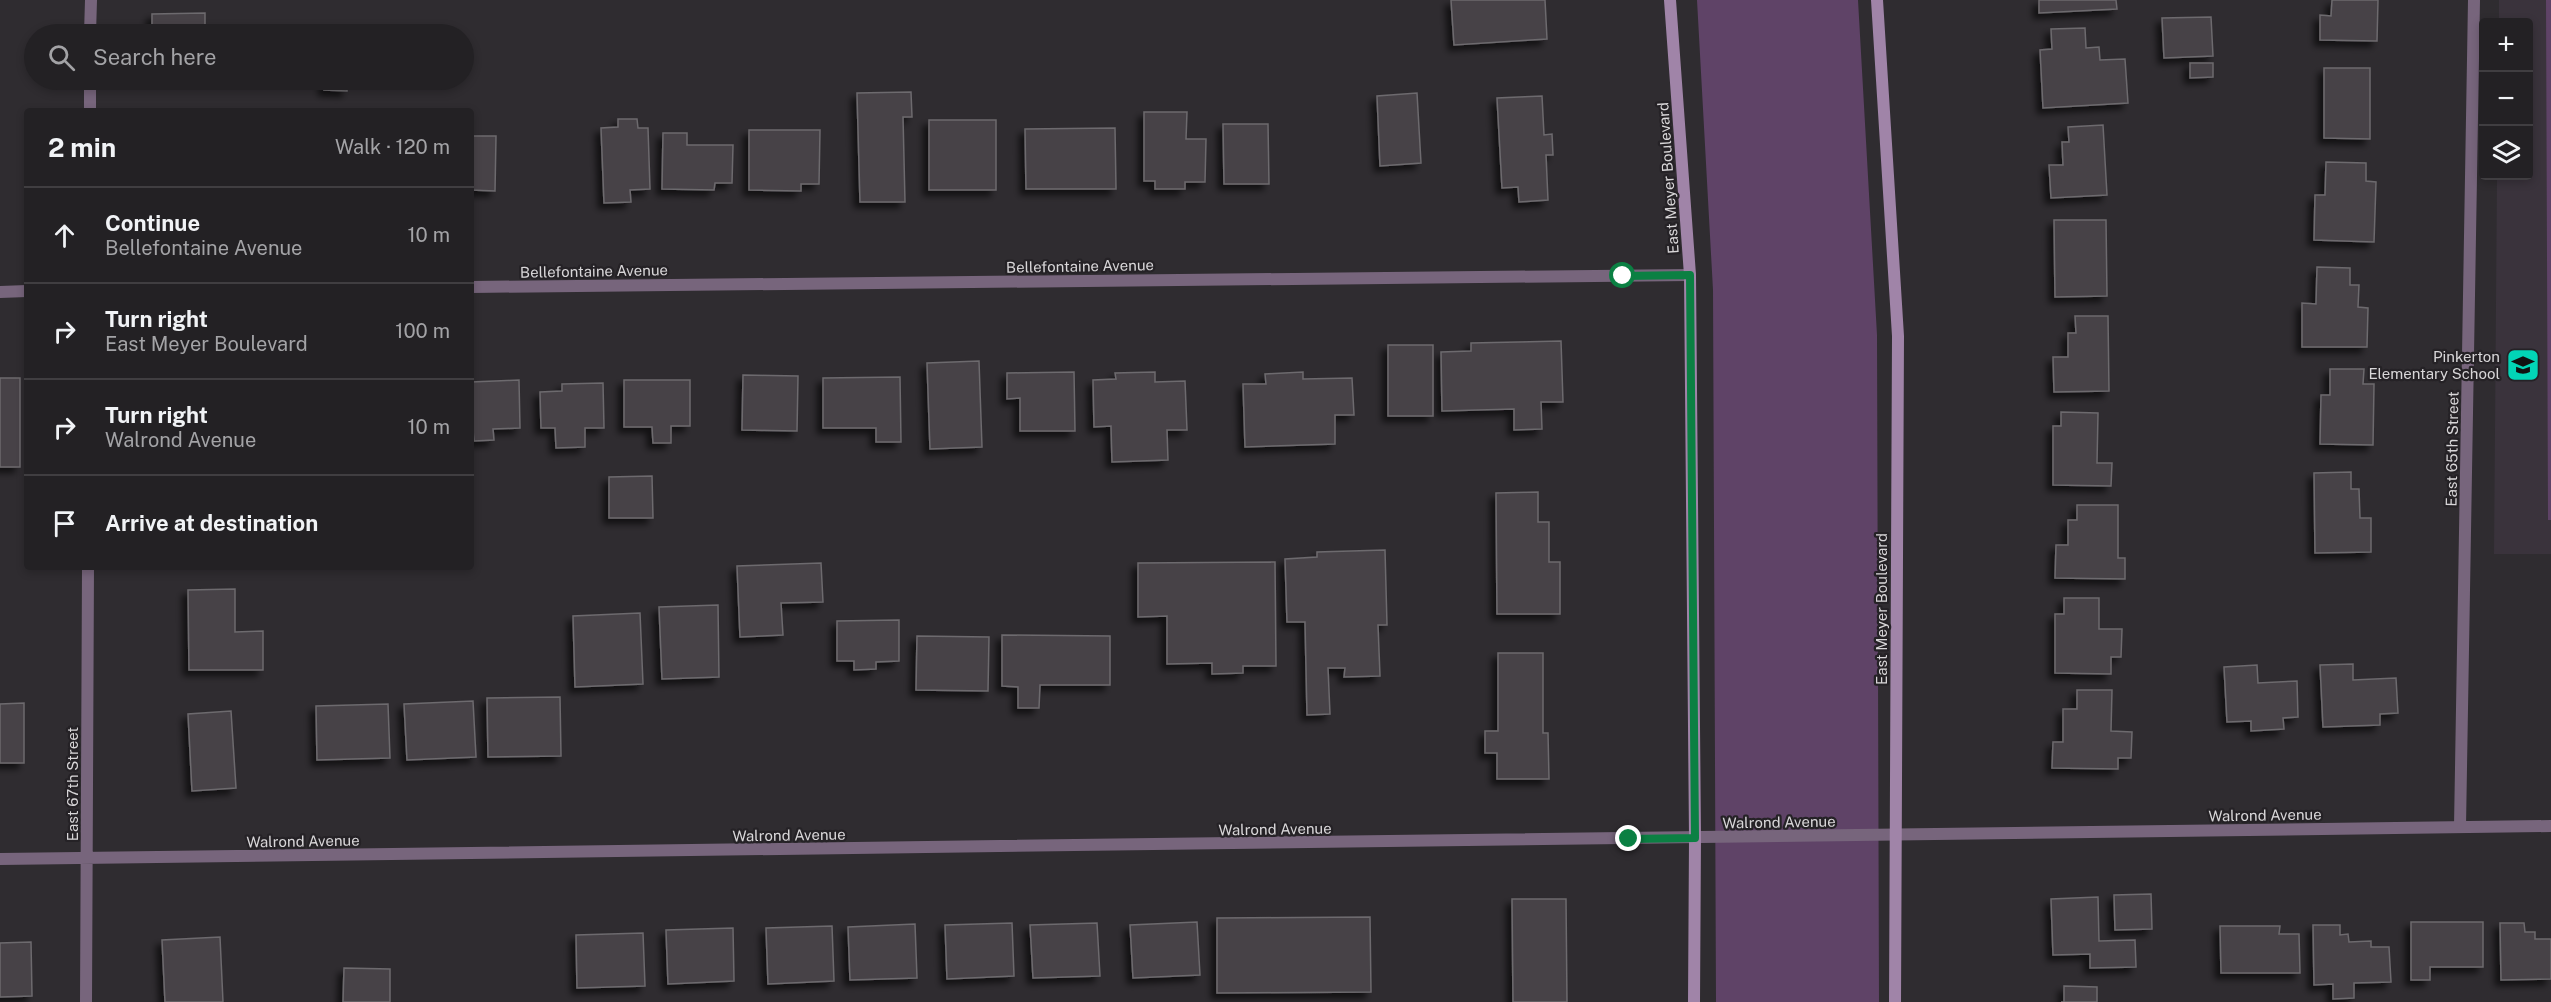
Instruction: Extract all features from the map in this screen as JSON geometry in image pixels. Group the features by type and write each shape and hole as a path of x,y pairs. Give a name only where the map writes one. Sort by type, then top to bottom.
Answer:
{"main road":[{"name":"East Meyer Boulevard","path":"1670,0 1690,275 1695,838 1694,1002"},
{"name":"East Meyer Boulevard","path":"1877,0 1898,336 1895,1002"}],"street":[{"path":"90,24 91,0"},
{"name":"East 65th Street","path":"2460,827 2474,0"},
{"path":"90,90 90,108"},
{"name":"Bellefontaine Avenue","path":"474,287 1690,275"},
{"path":"0,292 24,291"},
{"name":"East 67th Street","path":"86,1002 88,570"},
{"name":"Walrond Avenue","path":"0,859 2551,826"}],"shaded area":[{"path":"1697,0 1858,0 1877,335 1879,1002 1716,1002 1713,290"},
{"name":"Pinkerton Elementary School","path":"2499,0 2551,0 2551,554 2494,554 2497,180 2533,180 2533,18 2499,18"},
{"path":"2546,0 2551,0 2551,520 2548,520"}],"building":[{"path":"1451,0 1545,0 1547,39 1454,45"},
{"path":"2039,0 2116,0 2117,9 2039,13"},
{"path":"2332,0 2378,0 2377,41 2320,40 2320,15 2331,16"},
{"path":"205,13 205,24 152,24 152,14"},
{"path":"2211,17 2213,56 2164,58 2162,18"},
{"path":"2085,28 2086,48 2099,47 2100,60 2125,59 2128,103 2043,108 2040,50 2052,49 2051,29"},
{"path":"2190,63 2213,63 2213,77 2190,78"},
{"path":"2324,68 2370,68 2370,139 2324,138"},
{"path":"911,92 912,117 903,117 905,202 860,202 857,93"},
{"path":"1417,93 1421,163 1380,166 1377,96"},
{"path":"1542,96 1544,135 1552,134 1553,155 1546,155 1548,200 1519,202 1518,187 1502,188 1497,98"},
{"path":"1144,112 1187,112 1186,139 1206,139 1205,182 1185,182 1185,189 1155,189 1155,181 1144,181"},
{"path":"618,119 637,119 638,128 648,128 650,189 630,190 631,202 604,203 601,128 618,127"},
{"path":"929,120 996,120 996,190 929,190"},
{"path":"1223,124 1268,124 1269,184 1224,184"},
{"path":"2103,125 2107,195 2051,198 2049,165 2063,165 2062,142 2069,142 2068,127"},
{"path":"1115,128 1116,189 1026,189 1025,129"},
{"path":"749,130 820,130 819,184 801,184 801,191 749,190"},
{"path":"663,133 687,133 687,145 733,145 732,183 715,183 714,190 662,189"},
{"path":"474,136 496,136 495,191 474,190"},
{"path":"2326,162 2366,163 2366,181 2376,182 2374,242 2314,240 2315,195 2325,195"},
{"path":"2054,220 2106,220 2107,296 2055,297"},
{"path":"2317,267 2350,268 2350,285 2359,285 2358,307 2368,308 2367,347 2302,347 2302,303 2316,304"},
{"path":"2075,316 2108,316 2109,391 2054,392 2053,357 2068,357 2068,333 2076,333"},
{"path":"1561,341 1563,402 1541,402 1542,429 1514,430 1514,409 1442,411 1441,352 1471,351 1471,343"},
{"path":"1388,345 1433,345 1433,416 1388,416"},
{"path":"979,361 982,447 930,449 927,363"},
{"path":"2330,369 2364,369 2363,384 2374,384 2373,445 2320,444 2321,395 2330,395"},
{"path":"1074,372 1075,431 1020,431 1020,398 1007,399 1007,373"},
{"path":"1155,372 1155,382 1185,381 1187,430 1167,430 1168,460 1112,462 1111,426 1094,427 1093,380 1116,379 1115,373"},
{"path":"1303,372 1303,379 1352,378 1354,415 1335,415 1335,444 1245,447 1243,384 1266,384 1265,374"},
{"path":"743,375 798,376 797,431 742,430"},
{"path":"900,377 901,442 876,442 876,428 823,428 823,378"},
{"path":"0,378 20,378 20,467 0,467"},
{"path":"519,380 520,428 493,429 494,440 474,441 474,382"},
{"path":"624,380 690,380 690,426 671,426 671,443 653,443 652,427 624,427"},
{"path":"603,383 604,428 585,428 585,447 556,448 555,428 541,428 540,392 562,391 562,384"},
{"path":"2061,412 2098,413 2097,463 2112,463 2111,486 2053,485 2053,426 2061,426"},
{"path":"2351,472 2351,489 2359,489 2360,518 2371,518 2371,552 2315,553 2314,473"},
{"path":"652,476 653,518 609,518 609,477"},
{"path":"1538,492 1538,522 1549,522 1549,562 1560,562 1560,614 1497,614 1496,493"},
{"path":"2077,505 2118,505 2118,558 2125,558 2125,579 2055,578 2056,545 2068,545 2068,520 2077,520"},
{"path":"1385,550 1387,625 1378,625 1380,676 1344,677 1345,668 1328,668 1330,714 1307,715 1305,622 1287,622 1285,559 1317,557 1317,552"},
{"path":"1275,562 1276,666 1243,666 1243,673 1212,674 1212,663 1167,664 1167,616 1138,617 1138,563"},
{"path":"821,563 823,602 781,603 783,635 740,637 737,566"},
{"path":"235,589 235,632 263,631 263,670 189,670 188,590"},
{"path":"2064,598 2099,598 2099,629 2122,629 2121,657 2111,657 2111,674 2055,673 2055,614 2064,614"},
{"path":"718,605 719,677 662,679 659,607"},
{"path":"640,613 643,684 575,687 573,616"},
{"path":"899,620 899,661 876,662 876,669 854,670 854,661 837,661 837,621"},
{"path":"1002,635 1110,636 1110,685 1040,685 1039,708 1018,708 1018,687 1002,686"},
{"path":"917,636 989,637 988,691 916,690"},
{"path":"1498,653 1543,653 1543,733 1548,733 1549,779 1497,779 1497,753 1485,753 1485,731 1498,731"},
{"path":"2353,664 2353,680 2396,678 2398,713 2380,714 2380,725 2323,727 2320,665"},
{"path":"2257,665 2258,683 2297,681 2298,717 2283,718 2284,729 2251,731 2251,721 2227,722 2224,667"},
{"path":"2077,690 2112,690 2111,731 2132,732 2131,758 2118,758 2118,769 2052,768 2053,742 2063,742 2063,709 2077,709"},
{"path":"560,697 561,756 488,757 487,698"},
{"path":"473,701 476,757 407,760 404,704"},
{"path":"24,703 24,763 0,763 0,704"},
{"path":"388,704 390,758 317,760 316,706"},
{"path":"231,711 236,788 192,791 188,714"},
{"path":"2151,894 2152,929 2115,930 2114,895"},
{"path":"2098,897 2099,941 2135,940 2136,967 2090,968 2090,954 2053,955 2051,899"},
{"path":"1512,899 1566,899 1567,1002 1513,1002"},
{"path":"1370,917 1371,992 1217,993 1217,918"},
{"path":"1197,922 1200,975 1133,978 1130,925"},
{"path":"2411,922 2483,922 2483,967 2430,967 2430,980 2411,980"},
{"path":"1012,923 1014,976 947,979 945,925"},
{"path":"1097,923 1100,976 1033,978 1030,925"},
{"path":"2500,923 2524,923 2525,932 2535,932 2535,939 2551,939 2551,979 2501,980"},
{"path":"915,924 917,978 850,980 848,927"},
{"path":"2313,925 2340,925 2340,935 2348,934 2349,942 2371,941 2371,947 2389,947 2391,982 2354,983 2354,998 2333,999 2333,984 2314,985"},
{"path":"832,926 834,981 768,984 766,928"},
{"path":"2220,926 2280,926 2279,934 2299,934 2300,973 2221,973"},
{"path":"733,928 734,981 668,984 666,930"},
{"path":"643,933 645,986 577,988 576,935"},
{"path":"220,937 223,1002 165,1002 162,940"},
{"path":"31,942 32,996 0,997 0,943"},
{"path":"344,968 390,969 390,1002 343,1002"},
{"path":"2064,986 2097,987 2097,1002 2064,1002"}],"place":[{"name":"Pinkerton Elementary School","path":"2523,365"}],"route":[{"path":"1623,276 1690,275 1695,838 1629,839"}]}
